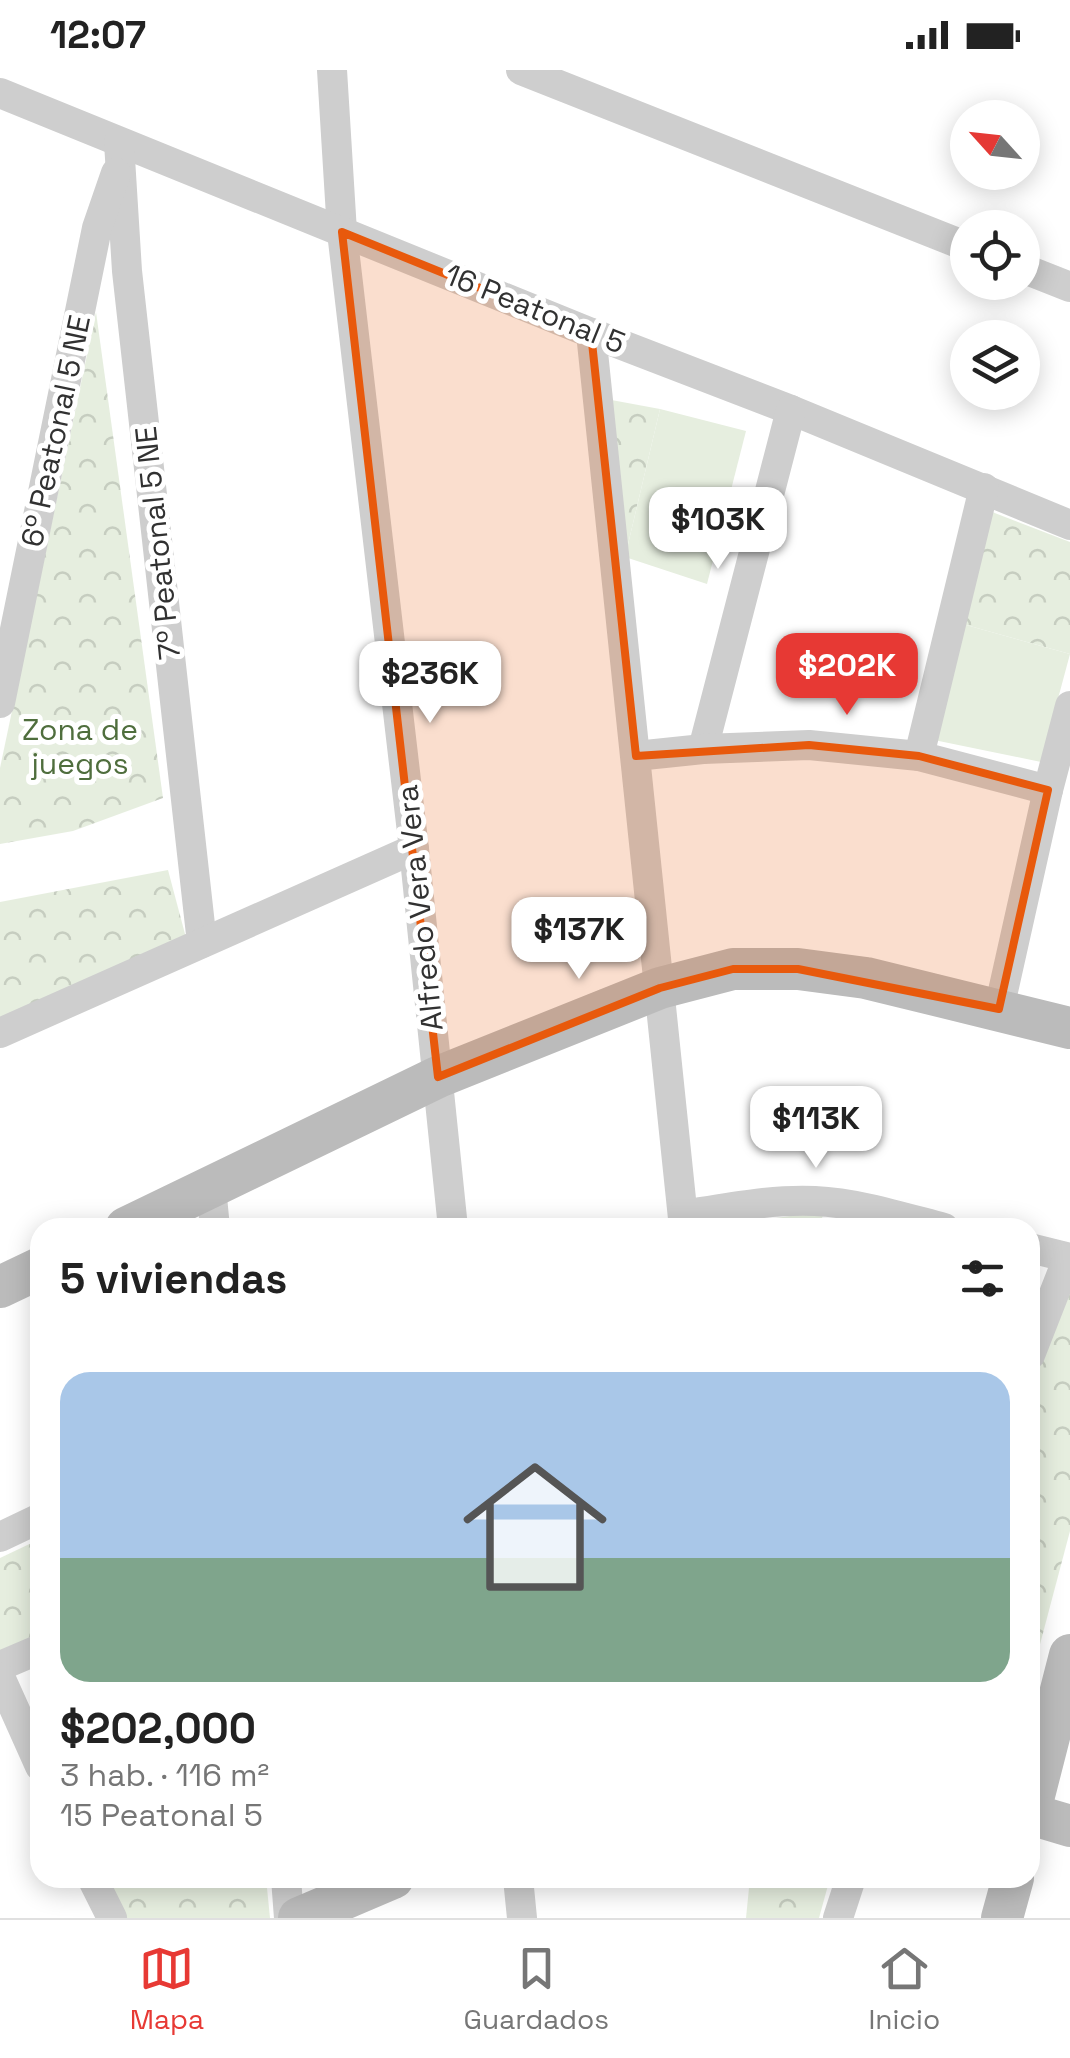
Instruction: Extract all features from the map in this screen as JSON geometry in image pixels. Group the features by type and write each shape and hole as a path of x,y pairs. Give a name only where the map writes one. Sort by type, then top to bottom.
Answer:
{"street":[{"name":"Alfredo Vera Vera","path":"332,70 342,232 414,849 452,1218"},
{"path":"520,70 950,240"},
{"name":"16 Peatonal 5","path":"0,93 120,151 342,232 1070,525"},
{"name":"6º Peatonal 5 NE","path":"0,702 98,228 120,151"},
{"name":"7º Peatonal 5 NE","path":"120,151 130,290 202,943"},
{"path":"1040,275 1070,287"},
{"path":"591,332 684,1218"},
{"path":"703,750 791,410"},
{"path":"920,756 984,488"},
{"path":"999,1009 1070,706"},
{"path":"636,756 809,745 920,756 1048,790"},
{"path":"0,1034 414,849"},
{"path":"167,1218 213,1207 438,1077 660,988 733,969 798,969 866,978 1070,1028"},
{"path":"696,1218 750,1205 814,1201 859,1218"},
{"path":"1040,1251 1069,1258 1040,1330"},
{"path":"0,1288 30,1273"},
{"path":"0,1537 30,1523"},
{"path":"0,1666 30,1652"},
{"path":"1040,1773 1070,1655"},
{"path":"0,1677 30,1744"},
{"path":"1040,1816 1070,1826"},
{"path":"97,1888 112,1918"},
{"path":"287,1888 289,1918"},
{"path":"299,1918 370,1888"},
{"path":"519,1888 522,1918"},
{"path":"838,1918 848,1888"},
{"path":"1002,1918 1010,1888"}],"highlighted area":[{"path":"342,232 591,333 636,756 809,745 919,756 1048,790 999,1009 798,969 733,969 660,988 438,1077"}],"green space":[{"name":"Zona de juegos","path":"96,312 163,798 73,831 0,844 0,768"},
{"path":"606,399 660,409 625,557"},
{"path":"660,409 746,431 707,584 625,557"},
{"path":"987,510 1070,542 1070,654 959,623"},
{"path":"959,623 1070,654 1041,762 934,740"},
{"path":"168,870 189,949 0,1030 0,902"},
{"path":"825,1211 822,1218 776,1218"},
{"path":"1070,1277 1070,1531 1040,1644 1040,1350"},
{"path":"30,1544 30,1652 0,1665 0,1558"},
{"path":"91,1888 267,1888 270,1918 105,1918"},
{"path":"749,1888 827,1888 819,1918 746,1918"}]}
